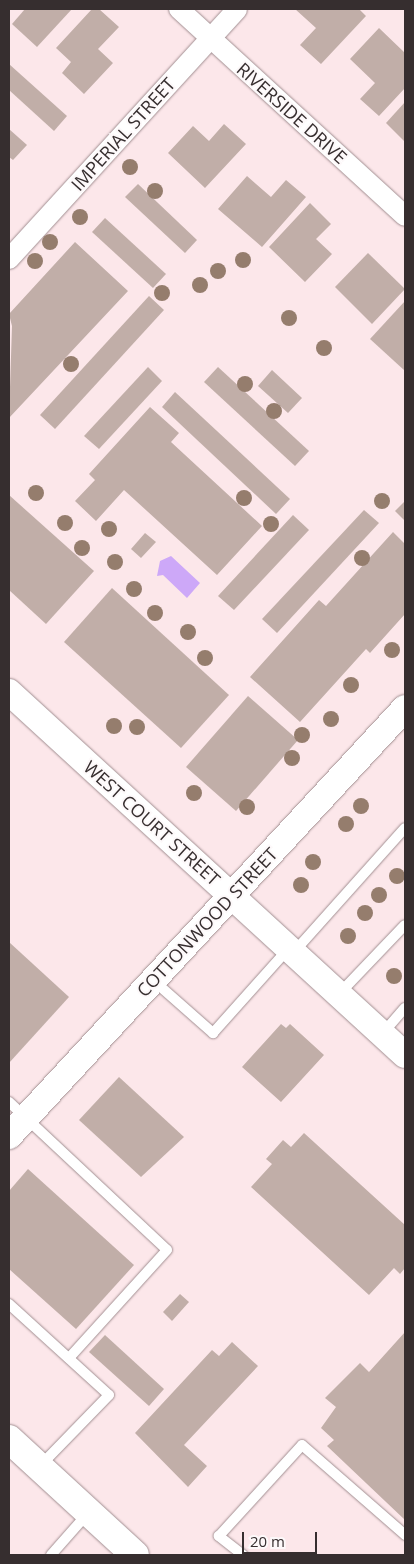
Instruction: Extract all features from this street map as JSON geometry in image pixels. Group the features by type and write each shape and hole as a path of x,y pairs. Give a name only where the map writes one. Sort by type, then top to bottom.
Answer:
{"main road":[{"path":"11,1444 39,1467 135,1555"}],"street":[{"name":"RIVERSIDE DRIVE","path":"179,9 405,216"},
{"name":"IMPERIAL STREET","path":"9,259 237,9"},
{"name":"WEST COURT STREET","path":"9,692 405,1055"},
{"name":"COTTONWOOD STREET","path":"14,1118 153,980 405,708"}],"lane":[{"path":"153,980 213,1033 405,828"},
{"path":"339,994 405,925"},
{"path":"383,1034 405,1008"},
{"path":"14,1118 167,1250 69,1358"},
{"path":"9,1304 109,1395 39,1467"},
{"path":"239,1554 219,1536 302,1445 405,1536"},
{"path":"51,1555 88,1512"}],"shaded area":[{"path":"171,556 200,583 187,598 163,575 157,576 160,561"}],"building":[{"path":"25,9 72,9 37,47 12,24"},
{"path":"92,9 99,9 119,27 98,49 113,63 84,94 62,73 71,62 56,48"},
{"path":"295,9 359,9 366,16 321,64 300,45 316,28"},
{"path":"379,28 405,53 405,88 379,116 360,99 375,83 350,59"},
{"path":"9,64 67,116 54,131 9,90"},
{"path":"405,102 405,142 386,123"},
{"path":"224,124 246,144 205,188 168,153 193,126 209,141"},
{"path":"9,129 27,145 13,160 9,157"},
{"path":"247,176 271,197 286,180 306,197 262,247 218,209"},
{"path":"138,184 197,240 185,253 125,197"},
{"path":"310,203 331,224 316,239 332,254 305,282 269,247"},
{"path":"105,218 166,274 153,288 92,232"},
{"path":"75,242 128,291 9,418 12,326 9,314"},
{"path":"368,253 405,289 372,324 335,287"},
{"path":"149,296 164,310 55,429 40,415"},
{"path":"405,301 405,371 370,339"},
{"path":"148,367 162,381 99,449 84,436"},
{"path":"218,367 309,451 295,466 204,382"},
{"path":"272,370 302,398 288,413 258,386"},
{"path":"175,392 290,499 276,514 162,407"},
{"path":"150,407 179,433 171,442 262,526 217,575 124,490 96,521 75,501 95,480 89,474"},
{"path":"9,495 94,571 46,624 9,590"},
{"path":"405,501 405,521 395,511"},
{"path":"364,510 379,523 277,633 262,619"},
{"path":"293,515 309,530 234,610 218,596"},
{"path":"393,532 405,544 405,614 370,653 366,649 300,722 250,677 319,600 326,606"},
{"path":"145,533 156,542 141,558 131,549"},
{"path":"112,588 229,695 181,748 64,642"},
{"path":"248,696 298,740 236,811 186,767"},
{"path":"9,942 69,997 9,1063"},
{"path":"281,1024 286,1028 290,1024 324,1055 281,1102 242,1067"},
{"path":"119,1077 184,1137 141,1177 79,1120"},
{"path":"304,1133 405,1225 405,1268 400,1274 394,1268 369,1295 251,1187 272,1164 266,1159 283,1140 291,1147"},
{"path":"28,1169 134,1265 76,1329 9,1269 9,1191"},
{"path":"180,1294 189,1302 172,1321 163,1312"},
{"path":"405,1332 405,1520 327,1446 334,1440 321,1428 336,1407 325,1398 360,1363 369,1372"},
{"path":"105,1335 164,1389 149,1406 89,1352"},
{"path":"232,1342 258,1366 184,1445 207,1466 188,1487 135,1433 212,1350 219,1356"}]}
